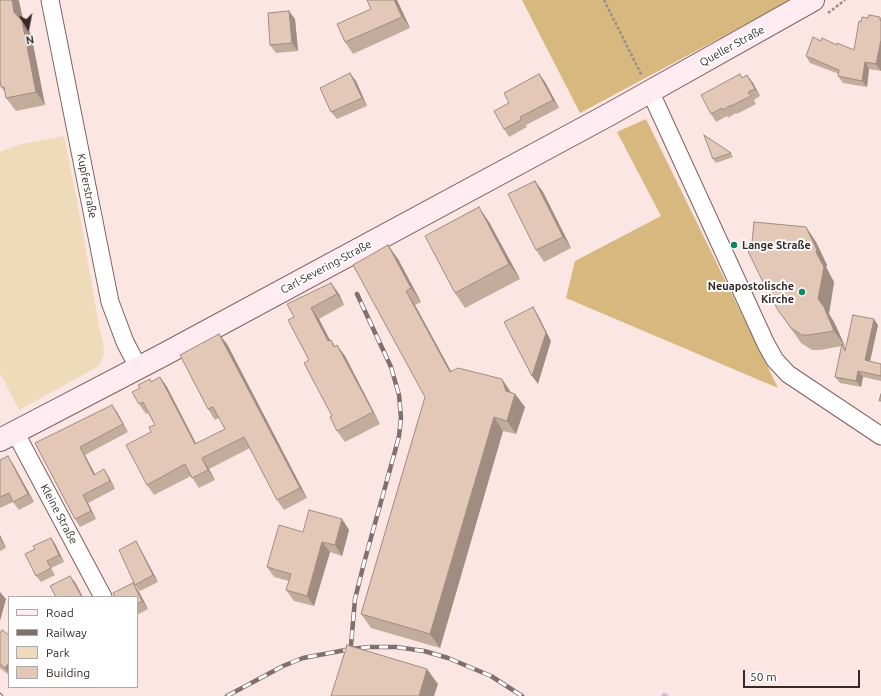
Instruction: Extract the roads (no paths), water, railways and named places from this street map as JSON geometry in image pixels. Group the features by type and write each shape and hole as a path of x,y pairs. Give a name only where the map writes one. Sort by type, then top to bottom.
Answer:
{"street":[{"name":"Kupferstraße","path":"50,0 110,302 125,342 138,368"},
{"name":"Queller Straße","path":"650,91 813,0"},
{"name":"Carl-Severing-Straße","path":"8,436 138,368 650,91"},
{"path":"650,91 762,337 775,360 788,374 881,436"},
{"name":"Kleine Straße","path":"8,436 102,596"}],"railway":[{"path":"350,657 355,599 399,436 401,418 399,395 391,367 357,294"},
{"path":"227,696 283,666 303,658 369,647 396,647 424,651 448,658 491,676 522,696"}],"place":[{"name":"Lange Straße","path":"734,245"},
{"name":"Neuapostolische Kirche","path":"802,292"}]}
